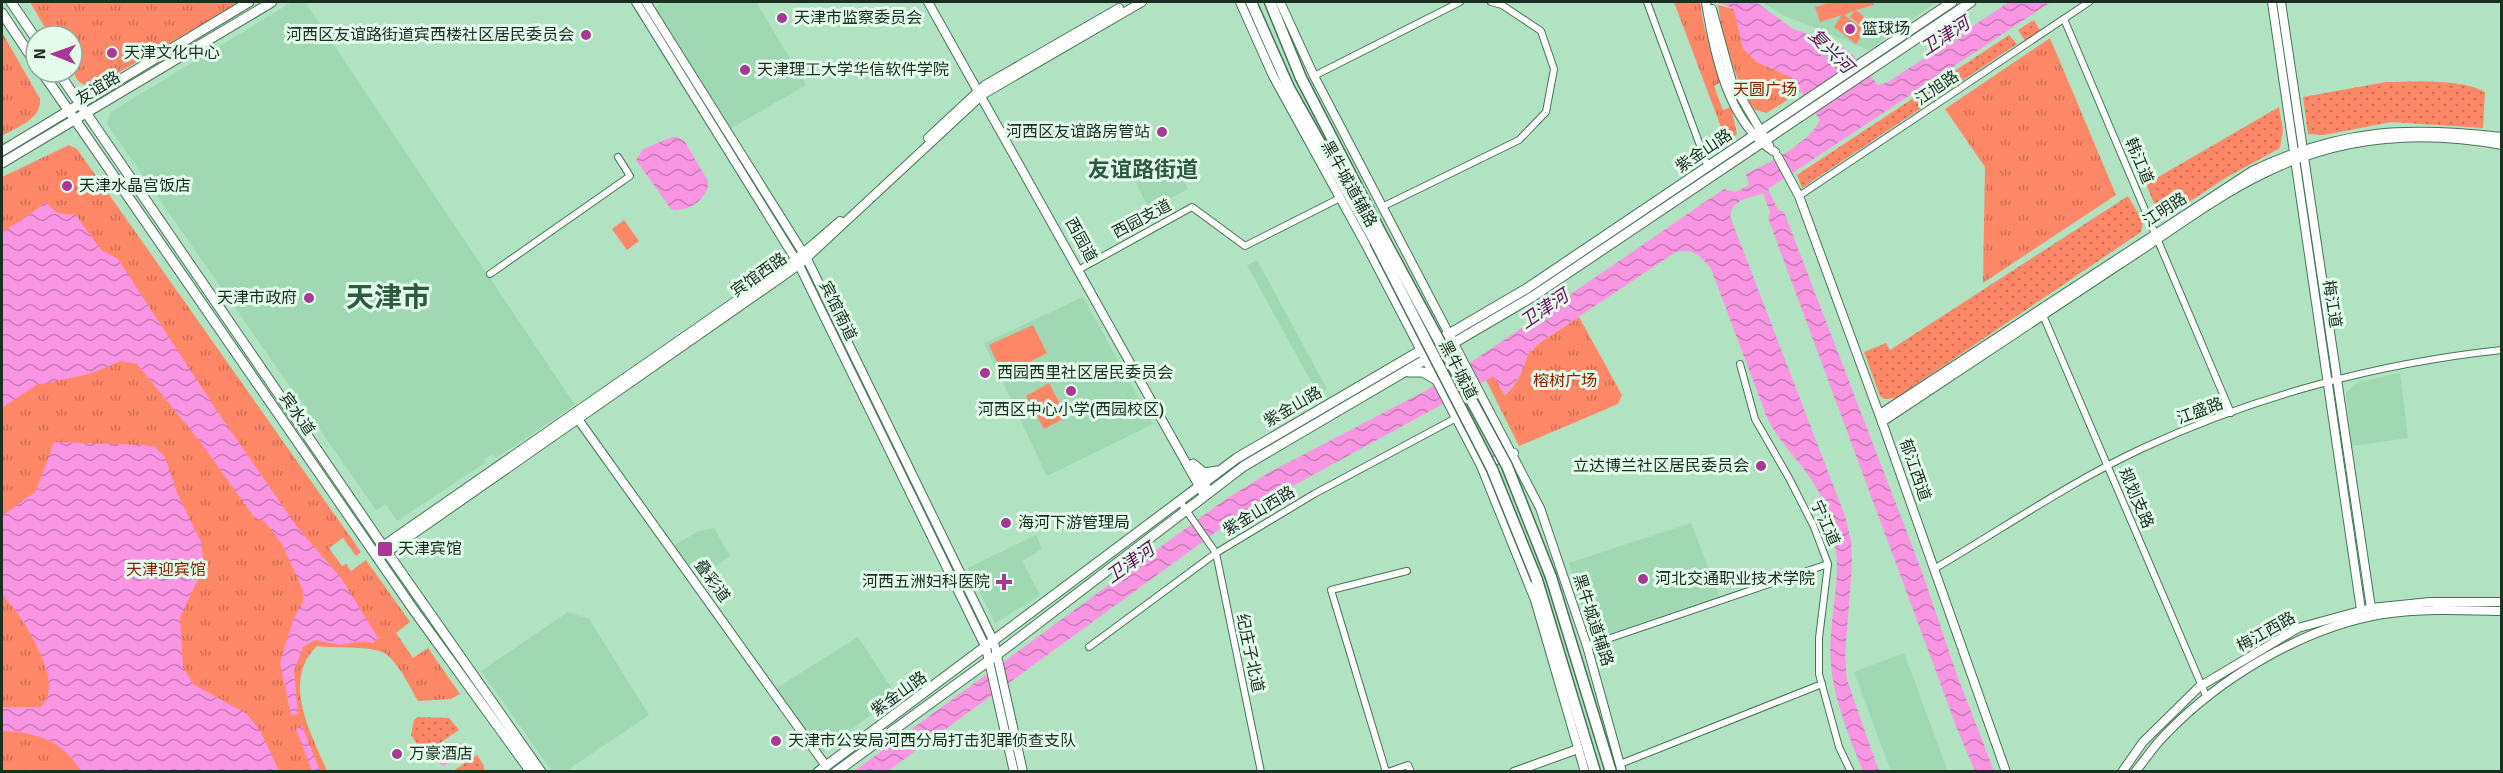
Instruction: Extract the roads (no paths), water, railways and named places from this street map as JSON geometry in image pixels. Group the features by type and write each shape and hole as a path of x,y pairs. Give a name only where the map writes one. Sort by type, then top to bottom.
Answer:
{"highway":[{"path":"1241,2 1269,45"},
{"name":"黑牛城道","path":"1251,2 1289,88 1379,239 1507,466 1551,577 1611,771"},
{"name":"黑牛城道","path":"1270,2 1301,78 1492,468 1537,580 1595,771"},
{"path":"1596,725 1619,769"}],"main road":[{"path":"10,2 25,24"},
{"name":"友谊路","path":"2,151 249,2"},
{"name":"友谊路","path":"2,163 272,2"},
{"name":"宾馆南道","path":"636,2 798,262 990,645"},
{"name":"宾馆南道","path":"646,2 805,256 990,645"},
{"name":"西园道","path":"928,2 992,107 1204,486"},
{"name":"西园道","path":"934,2 983,93"},
{"path":"969,104 1130,2"},
{"path":"983,93 1142,2"},
{"name":"黑牛城道辅路","path":"1241,2 1273,76 1456,418"},
{"name":"黑牛城道辅路","path":"1280,2 1314,76 1450,340 1514,453 1540,508 1587,646 1619,769"},
{"path":"1706,2 1732,82 1763,142"},
{"path":"1711,2 1712,23"},
{"name":"紫金山路","path":"836,771 994,656 1185,508 1222,469 1263,442 1400,364 1440,352 1450,340 1953,2"},
{"name":"紫金山路","path":"822,769 990,645 1179,500 1204,486 1230,476 1270,449 1404,373 1423,356 1532,297 1971,2"},
{"name":"梅江道","path":"2272,2 2299,155 2333,381 2371,608"},
{"name":"梅江道","path":"2280,2 2299,155"},
{"path":"2,13 24,46"},
{"name":"宾水道","path":"50,84 380,552 531,771"},
{"name":"宾水道","path":"66,84 380,552 541,771"},
{"path":"969,104 983,103 992,107"},
{"name":"宾馆西路","path":"380,552 798,262 969,104"},
{"name":"江明路","path":"1881,418 2156,237 2265,172 2299,155 2344,138 2402,130 2442,130 2502,137"},
{"name":"江明路","path":"2299,155 2386,138 2442,137 2502,145"},
{"name":"郁江西道","path":"1763,142 1776,155 1799,196 1881,418 2006,771"},
{"path":"1440,352 1452,355 1463,364"},
{"path":"1404,373 1420,371 1435,379"},
{"name":"梅江道","path":"2333,381 2361,610"},
{"name":"叠彩道","path":"576,417 822,769"},
{"path":"1456,418 1480,466 1535,600 1585,771"},
{"path":"1480,466 1514,453"},
{"path":"1191,466 1204,473 1222,469"},
{"name":"梅江西路","path":"2122,771 2143,741 2201,685 2298,628 2371,608 2430,602 2502,602"},
{"name":"梅江西路","path":"2136,771 2163,736 2207,698 2301,638 2362,618 2426,610 2502,611"},
{"path":"990,645 1023,771"},
{"path":"1003,696 1014,771"},
{"path":"1514,771 1578,749"}],"street":[{"path":"1314,76 1460,2"},
{"path":"1382,207 1519,140 1545,112 1554,69 1541,31 1502,5 1491,2"},
{"path":"1647,2 1708,167"},
{"name":"江旭路","path":"1799,196 2089,2"},
{"name":"韩江道","path":"2064,19 2231,413"},
{"path":"490,274 630,176 618,157"},
{"name":"西园支道","path":"1082,267 1192,207 1245,246 1340,198"},
{"name":"规划支路","path":"2041,312 2207,698"},
{"name":"江盛路","path":"1934,568 2107,466 2185,430 2333,381 2404,366 2502,350"},
{"name":"宁江道","path":"1740,364 1755,419 1790,478 1814,527 1828,564 1820,638 1819,674 1839,747 1851,771"},
{"name":"紫金山西路","path":"1089,647 1216,553 1314,494 1456,418"},
{"path":"1179,500 1185,508"},
{"name":"纪庄子北道","path":"1185,508 1216,553 1262,771"},
{"path":"1587,646 1828,564"},
{"path":"1407,572 1330,590 1387,771 1408,765 1410,771"},
{"path":"1619,769 1822,684"}],"water":[{"name":"复兴河","path":"1718,2 1756,2 1793,29 1836,42 1853,55 1878,85 1888,82 2009,2 2051,2 1768,189 1778,210 1784,212 1921,569 1957,675 1994,771 1975,771 1958,731 1768,218 1770,212 1763,193 1738,202 1730,216 1845,516 1851,540 1852,565 1845,656 1847,680 1879,771 1863,771 1844,721 1835,688 1830,653 1837,560 1833,535 1823,501 1807,473 1768,420 1711,269 1696,254 1682,251 1676,252 1539,343 1532,351 1530,349 1517,379 1504,395 1494,376 1238,516 888,771 853,772 1226,499 1270,472 1425,391 1476,359 1724,189 1736,192 1749,185 1746,174 1788,152 1807,137 1820,120 1795,82 1791,77 1757,62 1743,48 1734,9"},
{"path":"672,137 678,137 685,142 708,181 708,187 701,199 690,207 677,210 671,209 636,160 643,149"},
{"path":"47,202 56,212 76,215 101,250 118,259 217,411 298,528 341,578 378,638 373,643 363,641 339,645 315,640 303,647 294,671 298,714 291,715 280,663 293,620 303,602 303,590 283,546 265,522 254,517 198,439 137,364 121,361 89,374 36,385 2,408 2,233"},
{"path":"54,442 142,445 155,447 165,457 177,493 201,542 204,567 180,617 183,667 193,684 247,714 261,732 279,771 81,771 74,760 57,745 26,733 2,731 2,707 40,707 47,698 49,687 43,660 37,647 2,591 2,516 36,491"},
{"path":"302,726 320,771 312,771 296,729"},
{"path":"459,742 464,746 465,751 444,766 439,763 438,757"}],"place":[{"name":"天津市监察委员会","path":"782,18"},
{"name":"篮球场","path":"1850,29"},
{"name":"河西区友谊路街道宾西楼社区居民委员会","path":"586,35"},
{"name":"天津文化中心","path":"112,53"},
{"name":"天津理工大学华信软件学院","path":"745,70"},
{"name":"河西区友谊路房管站","path":"1162,132"},
{"name":"天津水晶宫饭店","path":"67,186"},
{"name":"天津市政府","path":"309,298"},
{"name":"西园西里社区居民委员会","path":"985,373"},
{"name":"河西区中心小学(西园校区)","path":"1071,391"},
{"name":"立达博兰社区居民委员会","path":"1761,466"},
{"name":"海河下游管理局","path":"1006,523"},
{"name":"天津宾馆","path":"385,549"},
{"name":"河北交通职业技术学院","path":"1643,579"},
{"name":"河西五洲妇科医院","path":"1004,582"},
{"name":"天津市公安局河西分局打击犯罪侦查支队","path":"776,741"},
{"name":"万豪酒店","path":"397,754"}],"district":[{"name":"友谊路街道","path":"1143,169"},
{"name":"天津市","path":"388,298"}],"water label":[{"name":"卫津河","path":"1945,36"},
{"name":"卫津河","path":"1544,309"},
{"name":"卫津河","path":"1130,563"}],"park label":[{"name":"天圆广场","path":"1765,90"},
{"name":"榕树广场","path":"1565,381"},
{"name":"天津迎宾馆","path":"166,570"}]}
